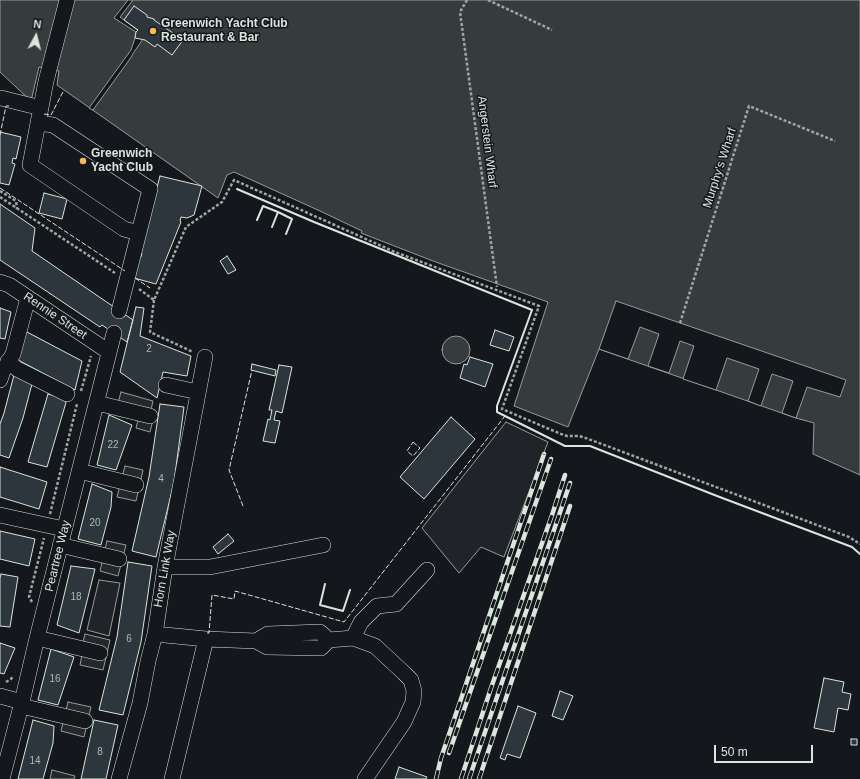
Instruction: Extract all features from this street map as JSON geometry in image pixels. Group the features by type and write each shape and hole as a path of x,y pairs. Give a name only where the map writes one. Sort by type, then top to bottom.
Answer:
{"street":[{"path":"66,0 46,81 30,165 124,229 139,233"},
{"path":"1,98 41,108"},
{"path":"38,123 53,126 150,189 119,311"},
{"name":"Rennie Street","path":"0,282 9,285 109,352"},
{"path":"0,380 2,371 13,354 28,298"},
{"name":"Peartree Way","path":"2,779 114,333"},
{"name":"Horn Link Way","path":"119,779 140,703 155,634 166,560 205,357"},
{"path":"8,361 17,369 67,394"},
{"path":"166,385 198,392"},
{"path":"97,403 150,416"},
{"path":"79,471 136,485"},
{"path":"0,515 64,529"},
{"path":"60,544 119,559"},
{"path":"166,560 210,567 323,545"},
{"path":"352,638 361,622 377,606 396,604 427,570"},
{"path":"155,634 206,639 256,641 268,634 320,632 328,640 352,638 375,646 411,680 414,691 413,702 404,722 365,779"},
{"path":"37,638 100,653"},
{"path":"172,779 206,639"},
{"path":"0,696 22,704 85,721"}],"path":[{"name":"Angerstein Wharf","path":"467,0 460,12 496,287"},
{"path":"488,0 552,30"},
{"name":"Murphy's Wharf","path":"680,323 749,106 835,141"},
{"path":"205,357 150,332 154,300 186,227 222,202 234,180 395,252 539,306 502,408 560,434 583,437 849,537 860,544"},
{"path":"0,191 16,202 17,209"},
{"path":"0,198 105,266"},
{"path":"141,291 154,300"},
{"path":"49,519 91,354"},
{"path":"32,603 29,597 44,536"},
{"path":"6,682 11,679 15,672"}],"shaded area":[{"path":"0,0 860,0 860,475 813,454 814,423 599,349 568,427 514,406 548,302 433,261 361,233 362,231 234,172 227,175 218,198 57,85 59,71 39,67 31,101 0,72"},
{"path":"456,336 466,340 470,350 466,360 456,364 446,360 442,350 446,340"},
{"path":"121,392 153,401 151,410 155,411 150,432 136,428 138,420 115,414"},
{"path":"506,422 548,442 504,557 481,547 459,573 422,528"},
{"path":"125,466 143,470 136,501 117,497"},
{"path":"107,541 126,545 118,576 100,571"},
{"path":"99,580 120,583 109,636 87,630"},
{"path":"85,634 110,640 103,670 80,665 82,655 80,654"},
{"path":"68,702 91,707 84,737 61,731"},
{"path":"52,770 75,776 74,779 50,779"}],"pier":[{"path":"128,0 133,0 120,17 145,36 93,110 89,108 131,50 135,38 136,32 114,18"},
{"path":"616,301 846,380 840,397 807,387 796,418 782,413 793,381 772,374 761,406 748,401 759,369 727,358 716,390 683,379 694,346 680,341 669,373 648,366 659,334 640,327 628,359 599,349"}],"building":[{"name":"Greenwich Yacht Club Restaurant & Bar","path":"134,6 147,15 147,17 154,19 183,40 172,55 157,44 155,47 145,40 135,38 138,30 124,20"},
{"path":"0,132 21,137 16,159 13,158 12,163 15,164 9,185 0,183"},
{"path":"160,176 202,186 194,215 187,218 181,217 181,222 156,284 134,278 139,257 141,257 142,253 140,253"},
{"path":"44,193 67,199 62,219 39,213"},
{"path":"0,204 35,228 32,251 133,320 127,342 102,325 100,327 0,260"},
{"path":"227,256 236,270 228,274 220,261"},
{"path":"136,307 144,308 140,336 191,356 187,376 163,372 157,398 120,372"},
{"path":"0,308 11,312 5,339 0,338"},
{"path":"495,330 514,337 509,351 490,345"},
{"path":"25,331 82,361 75,390 18,360"},
{"path":"470,357 493,364 485,387 460,378 464,364 467,365"},
{"path":"252,364 276,370 275,376 251,370"},
{"path":"279,365 292,367 282,413 276,411 274,420 280,421 275,443 263,441 268,419 270,420 272,410 269,410"},
{"path":"14,375 33,380 23,418 9,458 0,455 0,424"},
{"path":"48,394 67,399 47,467 28,462"},
{"path":"160,404 184,407 174,482 156,557 132,551 149,477"},
{"path":"109,415 132,425 116,470 97,465"},
{"path":"451,417 475,439 424,499 400,477"},
{"path":"0,467 47,482 39,509 0,497"},
{"path":"92,484 112,492 111,507 101,545 78,539"},
{"path":"0,531 35,539 29,566 0,559"},
{"path":"228,534 234,541 218,554 213,547"},
{"path":"128,562 152,566 141,642 123,715 99,710 117,637"},
{"path":"71,566 95,569 79,633 57,625"},
{"path":"1,574 18,577 10,627 0,626"},
{"path":"0,643 15,648 4,674 0,673"},
{"path":"51,649 74,657 58,705 38,700"},
{"path":"824,678 844,682 842,692 851,694 848,710 838,708 834,732 814,728"},
{"path":"560,691 573,696 563,720 552,716"},
{"path":"518,706 536,713 520,758 507,754 505,760 500,758"},
{"path":"33,720 54,726 53,743 43,779 18,779"},
{"path":"94,720 118,725 106,779 81,779"},
{"path":"851,739 857,739 857,745 851,745"},
{"path":"399,767 427,777 426,779 395,779"}],"tunnel":[{"path":"114,333 119,311"}],"railway":[{"path":"436,779 441,758 544,454"},
{"path":"449,753 551,459"},
{"path":"461,779 565,475"},
{"path":"469,779 570,483"},
{"path":"479,779 570,506"}],"fence":[{"path":"44,114 51,115 64,90"},
{"path":"0,135 6,106 9,106"},
{"path":"0,188 125,271"},
{"path":"135,278 150,288"},
{"path":"243,506 229,470 252,370"},
{"path":"207,633 209,633 212,595 234,599 235,591 344,622 505,416"},
{"path":"413,442 420,448 413,456 407,451 413,442"}],"wall":[{"path":"237,189 314,222 532,310 497,406 497,412 565,446 590,446 852,547 860,554"},
{"path":"257,220 263,206 278,212 292,219 286,234"},
{"path":"272,227 278,212"},
{"path":"325,584 320,605 343,611 350,590"}],"place":[{"name":"Greenwich Yacht Club Restaurant & Bar","path":"153,31"},
{"name":"Greenwich Yacht Club","path":"83,161"}]}
